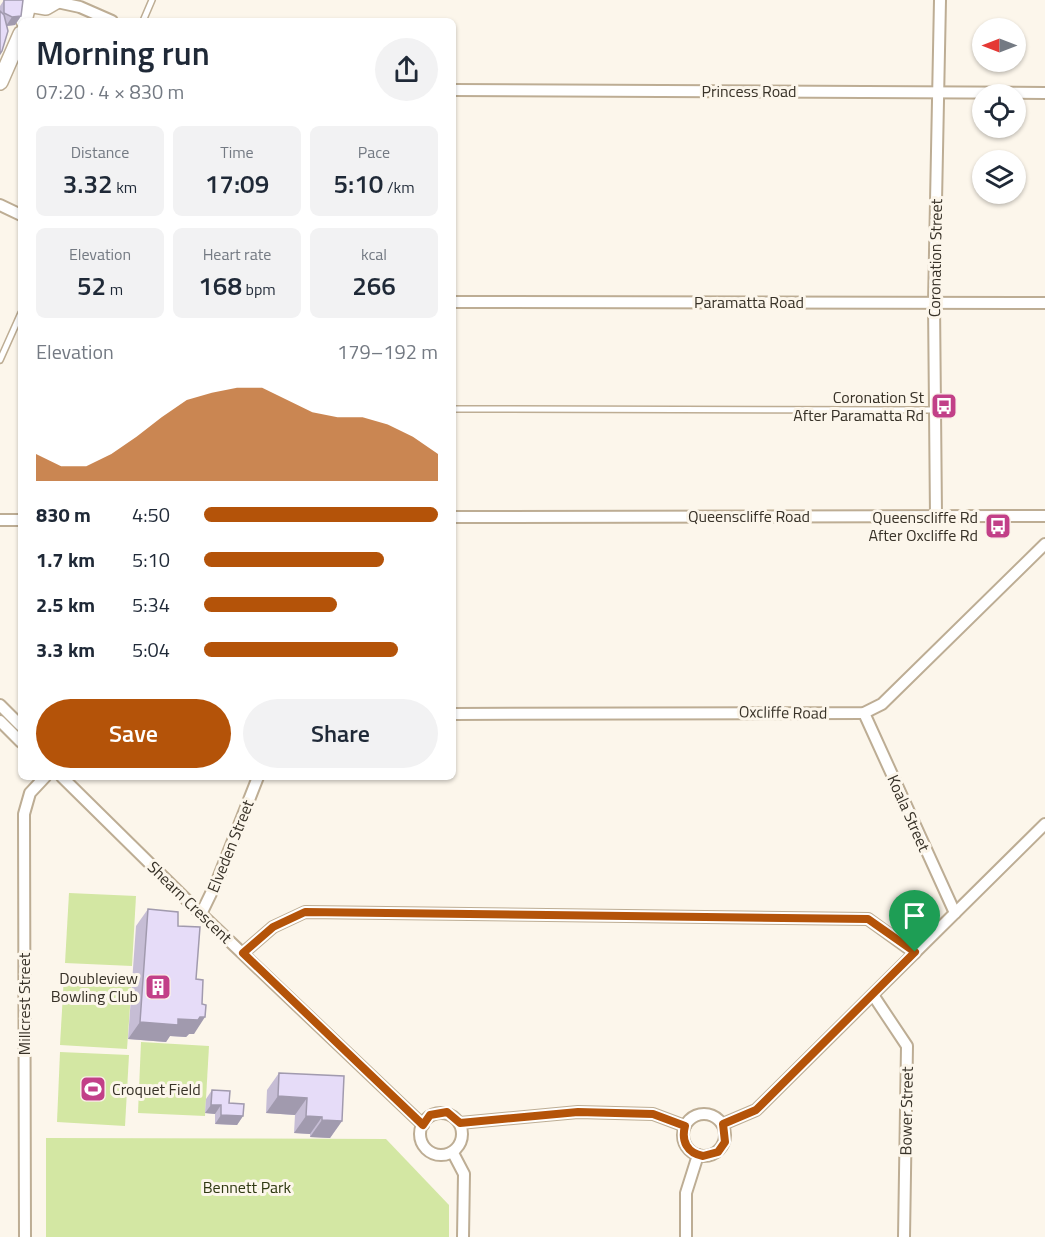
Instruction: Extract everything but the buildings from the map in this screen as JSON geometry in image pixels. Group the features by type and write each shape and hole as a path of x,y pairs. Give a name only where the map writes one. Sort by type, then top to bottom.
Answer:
{"main road":[{"path":"25,18 29,0 53,3"},
{"path":"36,18 53,3"},
{"path":"0,82 18,41"}],"street":[{"name":"Coronation Street","path":"936,515 934,303 940,0"},
{"path":"53,3 77,3 106,18"},
{"name":"Princess Road","path":"456,90 1045,93"},
{"path":"0,206 18,214"},
{"name":"Paramatta Road","path":"456,303 1045,303"},
{"name":"Queenscliffe Road","path":"456,517 1045,516"},
{"path":"0,520 18,520"},
{"path":"864,714 882,704 1045,544"},
{"path":"0,705 18,723"},
{"name":"Oxcliffe Road","path":"456,714 864,714"},
{"name":"Koala Street","path":"864,714 955,913"},
{"path":"0,721 18,739"},
{"name":"Millcrest Street","path":"24,1237 24,814 30,793 42,780"},
{"name":"Shearn Crescent","path":"65,780 201,914 423,1125"},
{"name":"Elveden Street","path":"201,914 218,881 257,780"},
{"path":"723,1124 756,1110 1045,824"},
{"path":"243,953 273,927 305,912 868,919 915,952"},
{"name":"Bower Street","path":"873,995 907,1046 904,1237"},
{"path":"447,1112 460,1123 463,1139 453,1153 436,1155 423,1145 420,1128 423,1125 430,1115 447,1112"},
{"path":"460,1123 578,1112 653,1114 685,1126"},
{"path":"696,1115 715,1116 723,1124 725,1142 718,1152 710,1156 698,1155 689,1150 684,1141 685,1126 696,1115"},
{"path":"453,1153 464,1174 463,1237"},
{"path":"686,1237 686,1193 698,1155"}],"lane":[{"path":"144,18 152,0"},
{"path":"0,360 18,321"},
{"path":"456,409 935,410"}],"green space":[{"path":"69,893 136,896 132,966 65,963"},
{"name":"Croquet Field","path":"64,976 132,979 127,1049 60,1045"},
{"name":"Croquet Field","path":"141,1042 209,1046 205,1116 138,1113"},
{"name":"Croquet Field","path":"60,1052 129,1055 125,1126 57,1122"},
{"name":"Bennett Park","path":"46,1138 386,1139 449,1205 449,1237 46,1237"}],"place":[{"name":"Coronation St After Paramatta Rd","path":"944,406"},
{"name":"Queenscliffe Rd After Oxcliffe Rd","path":"998,526"},
{"name":"Doubleview Bowling Club","path":"158,987"},
{"name":"Croquet Field","path":"93,1089"}],"route":[{"path":"305,912 868,919 915,952 756,1110 723,1124 725,1142 718,1152 710,1156 698,1155 689,1150 684,1141 685,1126 653,1114 578,1112 492,1118 460,1123 447,1112 430,1115 423,1125 243,953 273,927 305,912"}]}
